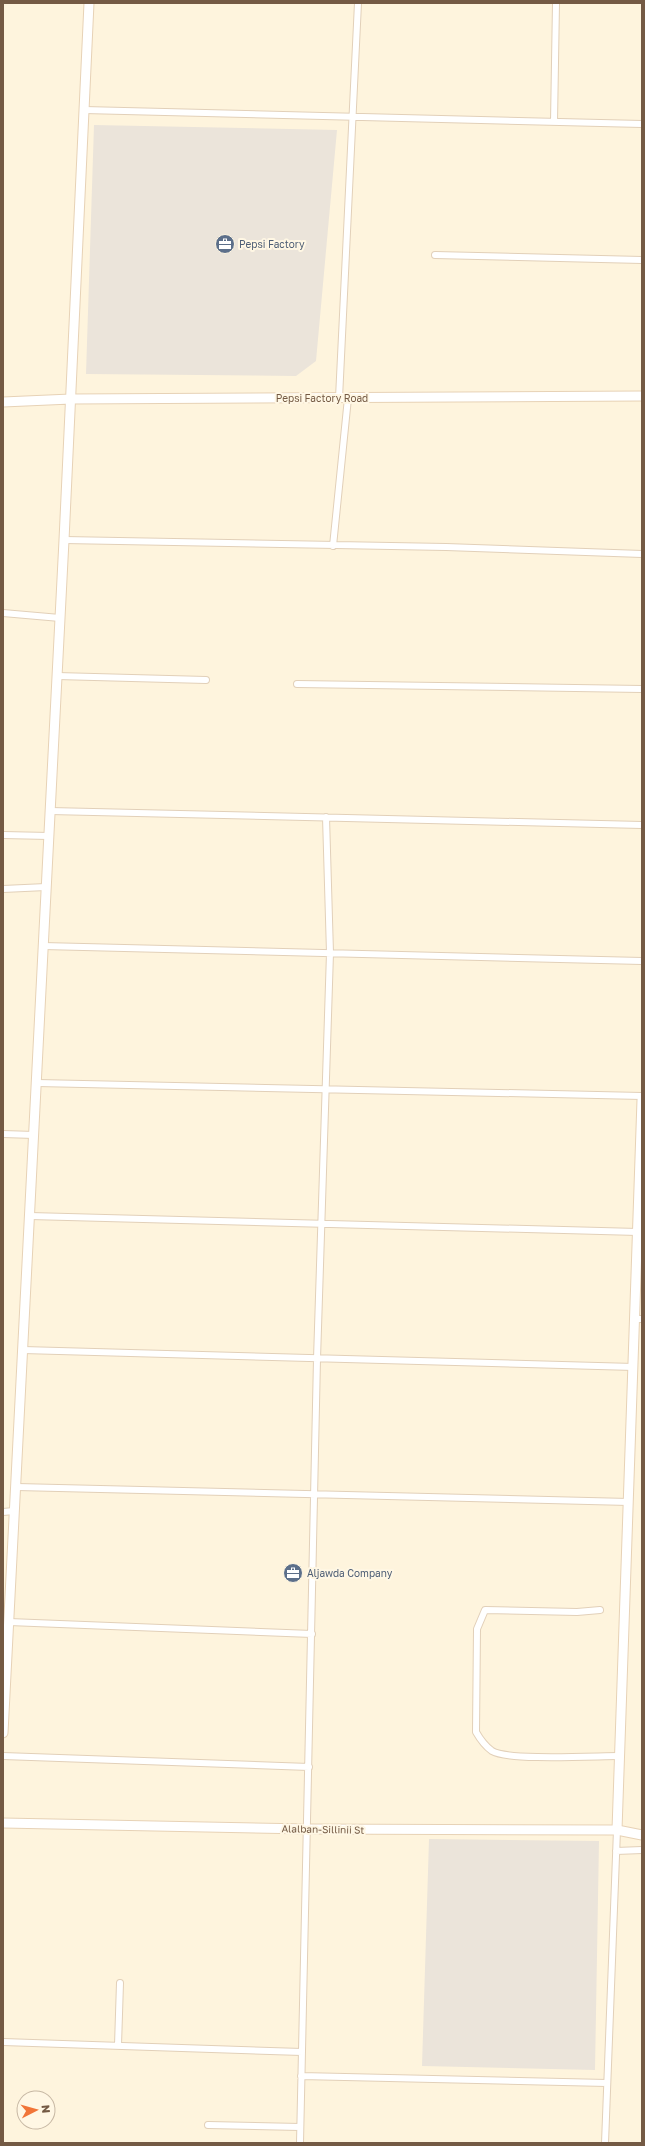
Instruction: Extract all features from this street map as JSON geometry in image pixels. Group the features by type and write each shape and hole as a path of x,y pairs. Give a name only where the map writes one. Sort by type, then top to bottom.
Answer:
{"street":[{"path":"3,1733 3,1701 9,1622 64,540 89,3"},
{"path":"333,546 343,398 358,3"},
{"path":"554,122 556,3"},
{"path":"84,110 353,118 642,124"},
{"path":"435,255 642,260"},
{"name":"Pepsi Factory Road","path":"3,402 71,399 642,396"},
{"path":"64,540 446,547 642,554"},
{"path":"3,613 60,618"},
{"path":"57,676 206,680"},
{"path":"297,684 642,689"},
{"path":"50,811 642,825"},
{"path":"300,2143 317,1359 330,954 326,817"},
{"path":"3,835 49,836"},
{"path":"3,889 46,887"},
{"path":"43,946 642,961"},
{"path":"37,1083 642,1096"},
{"path":"605,2143 634,1367 639,1319 638,1232 642,1100"},
{"path":"3,1134 34,1135"},
{"path":"30,1216 638,1232"},
{"path":"23,1350 634,1367"},
{"path":"16,1487 315,1496 629,1502"},
{"path":"3,1512 14,1511"},
{"path":"600,1610 576,1612 485,1610 477,1629 476,1732 482,1742 493,1751 514,1756 619,1756"},
{"path":"9,1622 312,1634"},
{"path":"3,1756 309,1767"},
{"name":"Alalban-Sillinii St","path":"3,1823 308,1829 617,1830 642,1835"},
{"path":"616,1851 642,1850"},
{"path":"118,2045 120,1983"},
{"path":"3,2042 302,2052"},
{"path":"301,2076 607,2083"},
{"path":"208,2125 300,2127"}],"shaded area":[{"path":"94,125 337,130 316,361 296,376 86,374"},
{"path":"429,1839 599,1841 595,2070 422,2066"}],"place":[{"name":"Pepsi Factory","path":"225,244"},
{"name":"Aljawda Company","path":"293,1573"}]}
